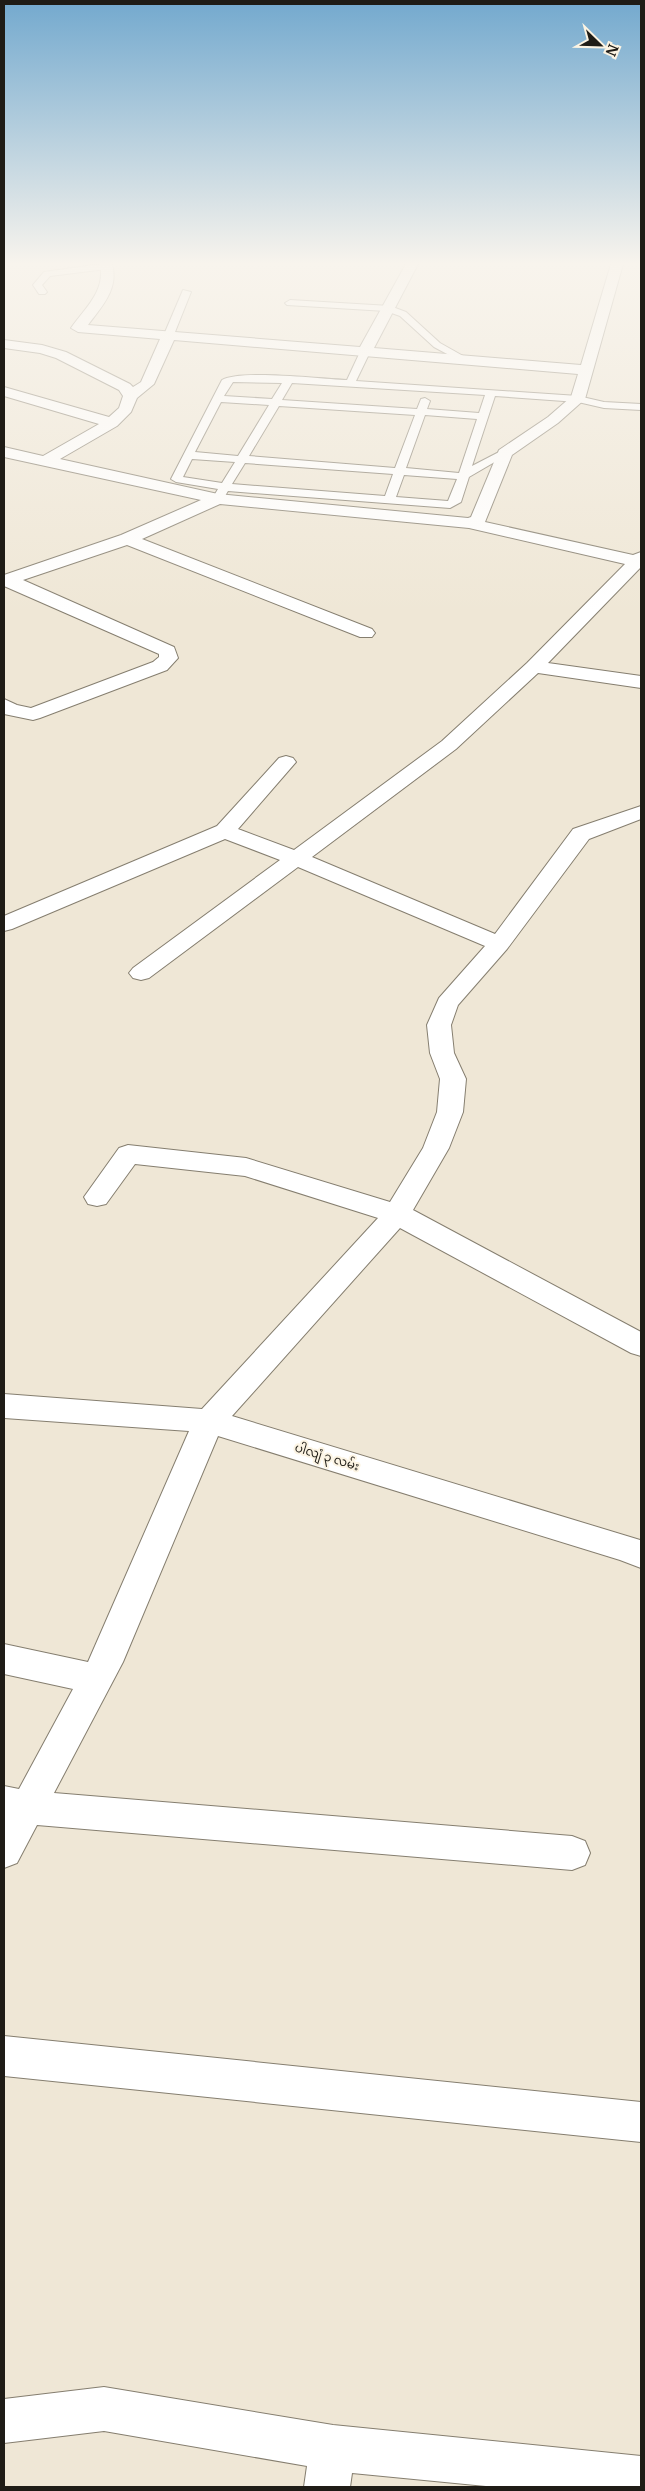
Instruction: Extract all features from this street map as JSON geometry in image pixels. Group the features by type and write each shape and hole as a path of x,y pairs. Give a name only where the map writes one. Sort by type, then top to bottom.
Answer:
{"street":[{"path":"111,380 125,387 130,396"},
{"path":"44,462 112,423 126,409 130,396 147,384 149,380"},
{"path":"469,523 478,520 505,453 554,420 578,399 584,380"},
{"path":"4,391 112,423"},
{"path":"4,452 44,462 221,493 469,523 638,559"},
{"path":"6,580 127,539 221,493"},
{"path":"127,539 366,633"},
{"path":"141,972 298,859 449,745 534,668 638,559"},
{"path":"4,704 11,710 33,714 160,666 169,658 167,651 6,580"},
{"path":"534,668 641,682"},
{"path":"4,924 225,831 286,762"},
{"path":"4,1851 15,1805 106,1662 210,1421 397,1214 436,1148 450,1112 452,1079 442,1053 439,1025 447,1003 499,944 581,834 641,812"},
{"path":"225,831 298,859 499,944"},
{"path":"97,1197 128,1154 246,1167 397,1214 641,1345"},
{"name":"ပါလျံ ၃ လမ်း","path":"4,1406 210,1421 630,1548 641,1554"},
{"path":"4,1659 95,1679"},
{"path":"15,1805 572,1853"},
{"path":"4,2056 641,2122"},
{"path":"4,2421 104,2409 330,2468 641,2479"}],"lane":[{"path":"229,380 226,382 176,478 221,493 389,500 450,505 455,502 462,476 491,393"},
{"path":"221,493 289,380"},
{"path":"297,380 350,382 578,399 604,405 641,407"},
{"path":"389,500 430,388"},
{"path":"218,399 483,416"},
{"path":"188,455 462,476 505,453"}]}
